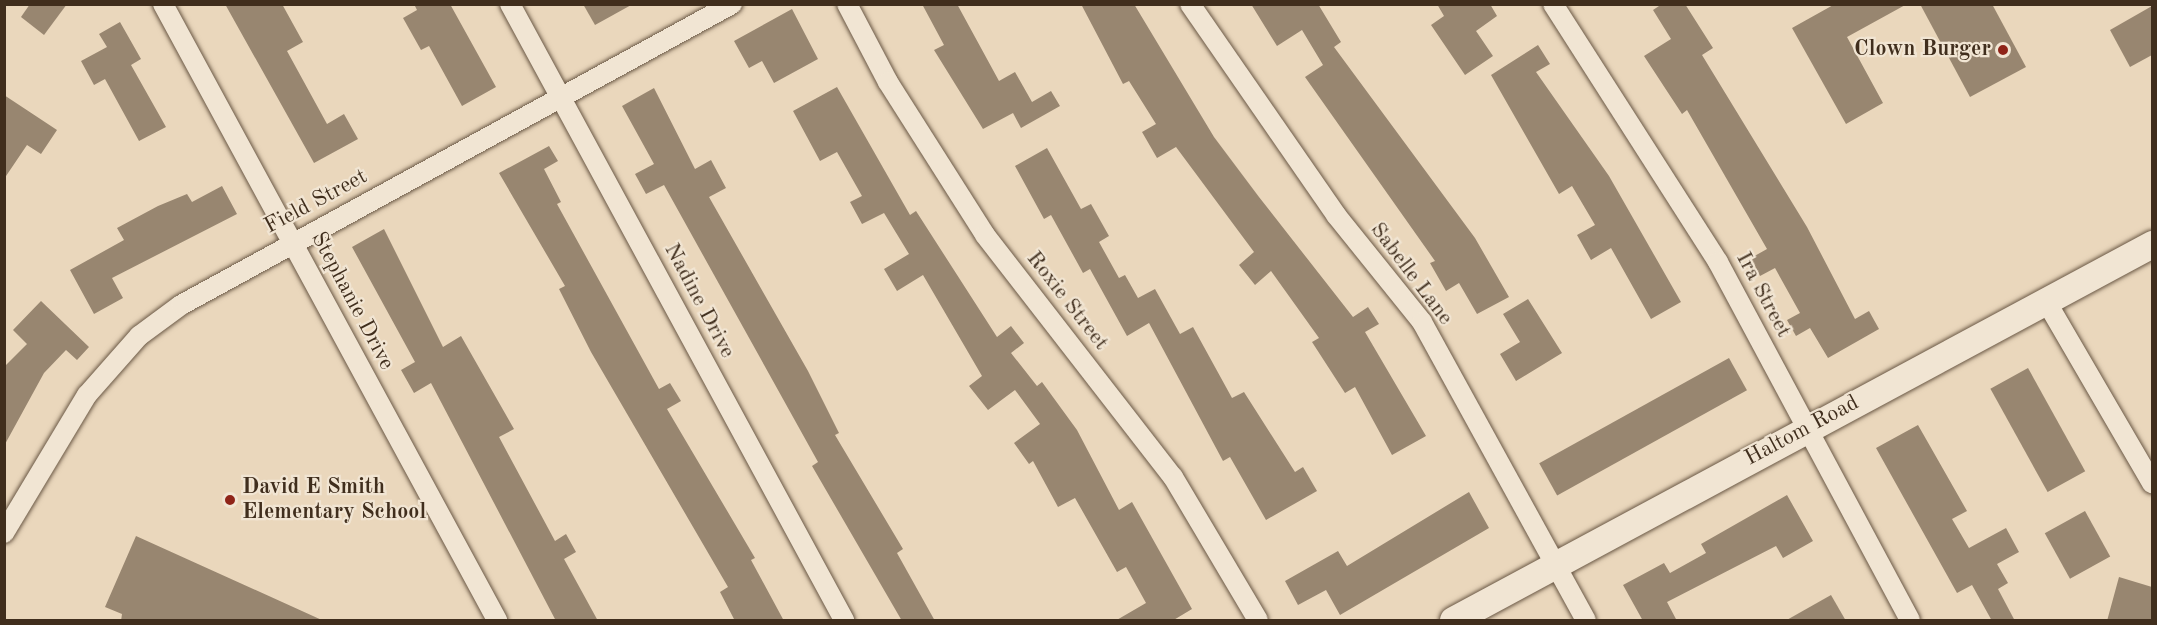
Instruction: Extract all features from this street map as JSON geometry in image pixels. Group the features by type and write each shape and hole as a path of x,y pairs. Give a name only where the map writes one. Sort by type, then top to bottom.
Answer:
{"main road":[{"name":"Haltom Road","path":"1453,621 2152,244"}],"street":[{"name":"Stephanie Drive","path":"163,4 497,621"},
{"name":"Nadine Drive","path":"510,4 844,621"},
{"name":"Field Street","path":"4,533 87,395 139,336 181,305 292,242 732,4"},
{"name":"Roxie Street","path":"847,4 888,82 986,235 1173,477 1258,621"},
{"name":"Sabelle Lane","path":"1190,4 1336,215 1422,322 1557,564 1586,621"},
{"name":"Ira Street","path":"1553,4 1718,262 1910,621"},
{"path":"2046,301 2152,483"}],"building":[{"path":"30,4 67,4 44,35 21,17"},
{"path":"225,4 282,4 303,42 287,51 327,124 344,114 358,139 314,163"},
{"path":"414,4 450,4 496,87 462,106 429,46 421,50 403,18 417,10"},
{"path":"583,4 633,4 595,25"},
{"path":"922,4 957,4 999,81 1015,72 1032,102 1051,91 1060,106 1021,128 1013,113 983,129 934,50 944,45"},
{"path":"1081,4 1134,4 1214,137 1259,197 1353,317 1368,307 1379,324 1365,332 1426,436 1392,455 1355,387 1345,393 1312,342 1319,338 1271,271 1255,285 1239,265 1254,252 1176,147 1157,158 1142,132 1156,124 1129,81 1123,84"},
{"path":"1251,4 1318,4 1341,42 1334,47 1475,238 1509,297 1477,314 1459,283 1446,291 1430,263 1435,261 1305,77 1323,65 1302,30 1277,46"},
{"path":"1437,4 1490,4 1497,16 1476,31 1493,56 1465,75 1431,25 1444,16"},
{"path":"1662,4 1685,4 1713,48 1702,55 1807,227 1855,319 1869,311 1879,329 1828,358 1810,328 1796,336 1787,320 1800,313 1775,268 1760,276 1751,258 1767,249 1687,110 1682,114 1644,56 1671,39 1653,10"},
{"path":"1835,4 1907,4 1847,37 1883,103 1846,124 1792,28"},
{"path":"1920,4 1992,4 2026,67 1970,97"},
{"path":"2152,6 2152,55 2130,67 2110,30"},
{"path":"792,9 818,59 774,83 762,61 749,68 734,41"},
{"path":"120,22 141,59 131,65 166,127 139,141 105,79 94,85 81,61 107,47 99,34"},
{"path":"1538,45 1550,64 1536,72 1609,176 1681,302 1651,319 1611,248 1591,260 1577,235 1595,225 1572,186 1559,194 1491,75"},
{"path":"837,87 910,215 916,211 997,337 1011,326 1024,343 1011,353 1037,386 1042,382 1077,430 1119,510 1132,502 1192,609 1172,621 1115,621 1146,603 1126,567 1117,572 1075,498 1058,507 1033,461 1029,464 1014,443 1040,424 1015,390 988,410 969,386 982,376 923,275 897,291 884,269 909,254 884,213 862,224 850,202 862,196 837,152 820,161 793,111"},
{"path":"654,88 695,169 711,160 726,188 709,197 808,371 839,433 835,435 903,549 897,553 935,621 902,621 812,466 818,462 664,185 646,194 635,174 654,164 622,106"},
{"path":"4,95 57,130 41,154 27,145 4,179"},
{"path":"549,146 558,161 544,169 561,202 557,204 659,389 670,383 681,401 667,409 755,558 751,560 784,621 735,621 720,592 728,587 591,352 559,289 565,286 499,173"},
{"path":"1047,148 1081,209 1091,204 1109,236 1099,242 1119,278 1125,275 1138,298 1155,289 1180,334 1193,327 1232,398 1244,392 1295,472 1303,467 1317,491 1266,520 1230,457 1223,461 1149,323 1127,336 1090,269 1083,273 1051,215 1044,219 1015,166"},
{"path":"222,186 237,214 112,278 123,298 94,314 70,270 124,240 117,228 158,206 187,194 192,202"},
{"path":"384,229 443,347 461,336 514,429 499,437 555,541 566,534 576,552 564,559 598,621 556,621 431,383 414,393 401,370 415,362 352,247"},
{"path":"1528,299 1562,353 1516,381 1500,354 1520,342 1503,314"},
{"path":"41,301 89,347 77,360 66,350 44,373 4,446 4,367 27,344 13,330"},
{"path":"1729,358 1747,390 1557,496 1539,463"},
{"path":"2028,368 2085,471 2048,492 1990,389"},
{"path":"1918,425 1967,511 1952,519 1969,548 2006,528 2019,552 1997,564 2008,583 1998,589 2015,621 1992,621 1972,585 1957,593 1876,448"},
{"path":"1469,492 1489,528 1340,615 1326,590 1298,605 1285,581 1338,551 1347,566"},
{"path":"1787,495 1813,541 1783,558 1776,546 1667,602 1677,621 1643,621 1623,585 1664,563 1670,573 1706,553 1701,544"},
{"path":"2085,511 2110,556 2070,579 2045,533"},
{"path":"136,536 324,621 121,621 122,614 105,607"},
{"path":"2119,577 2152,587 2152,621 2107,621"},
{"path":"1831,595 1846,621 1785,621"}],"place":[{"name":"Clown Burger","path":"2003,50"},
{"name":"David E Smith Elementary School","path":"230,500"}]}
